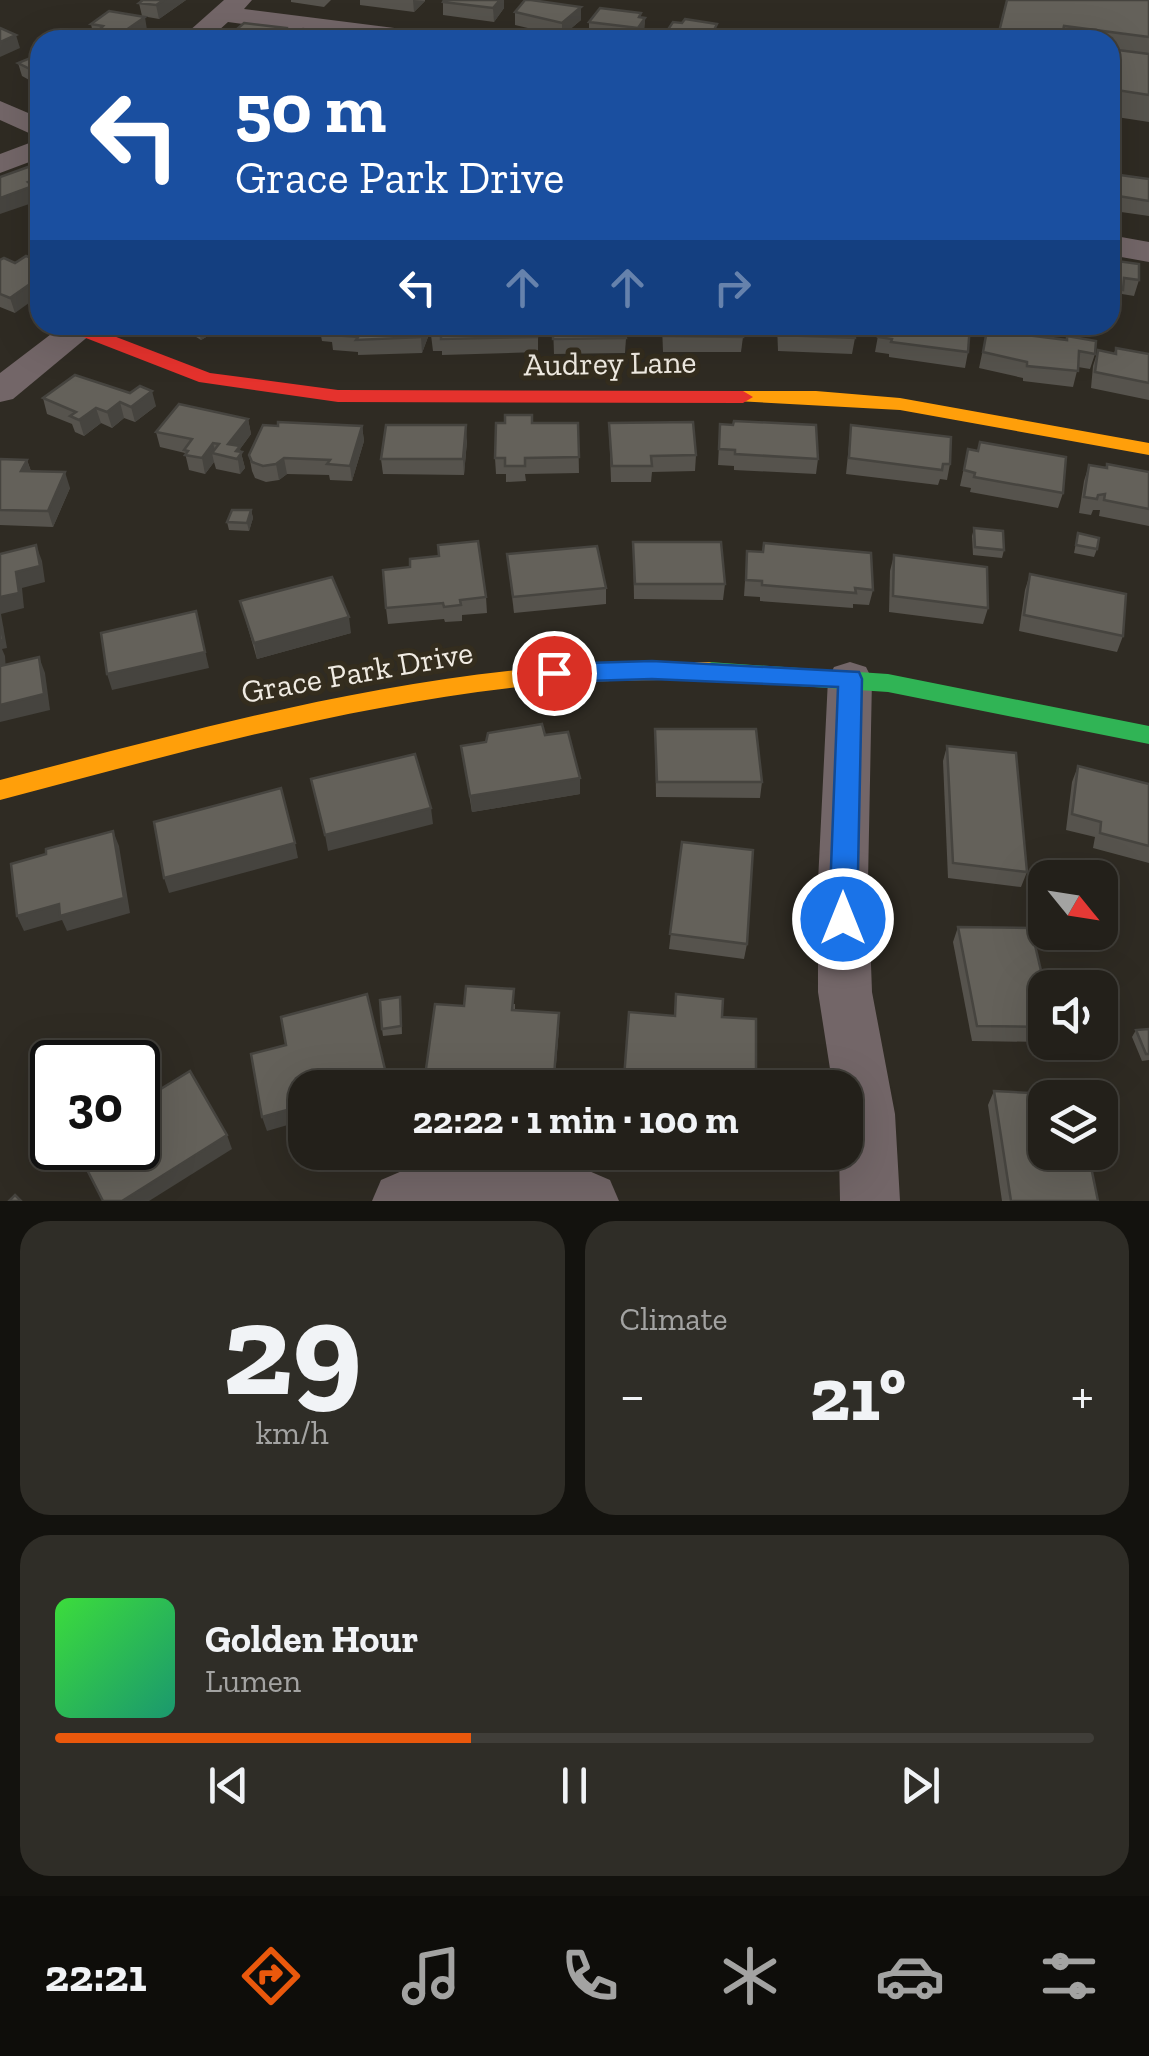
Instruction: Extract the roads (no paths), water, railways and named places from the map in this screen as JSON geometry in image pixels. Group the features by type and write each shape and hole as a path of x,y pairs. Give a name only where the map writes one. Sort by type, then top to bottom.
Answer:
{"street":[{"path":"204,30 232,7 367,30"},
{"path":"0,110 30,125"},
{"path":"0,164 30,152"},
{"path":"1120,247 1149,252"},
{"path":"0,391 72,335"},
{"name":"Audrey Lane","path":"101,335 206,378 274,390 338,396 816,397 900,404 1149,449"},
{"name":"Grace Park Drive","path":"0,790 201,735 440,686 554,673 652,670 850,679 959,694 1149,735"},
{"path":"850,679 842,882 845,992 866,1114 870,1201"},
{"path":"402,1201 461,1193 589,1201"}]}
